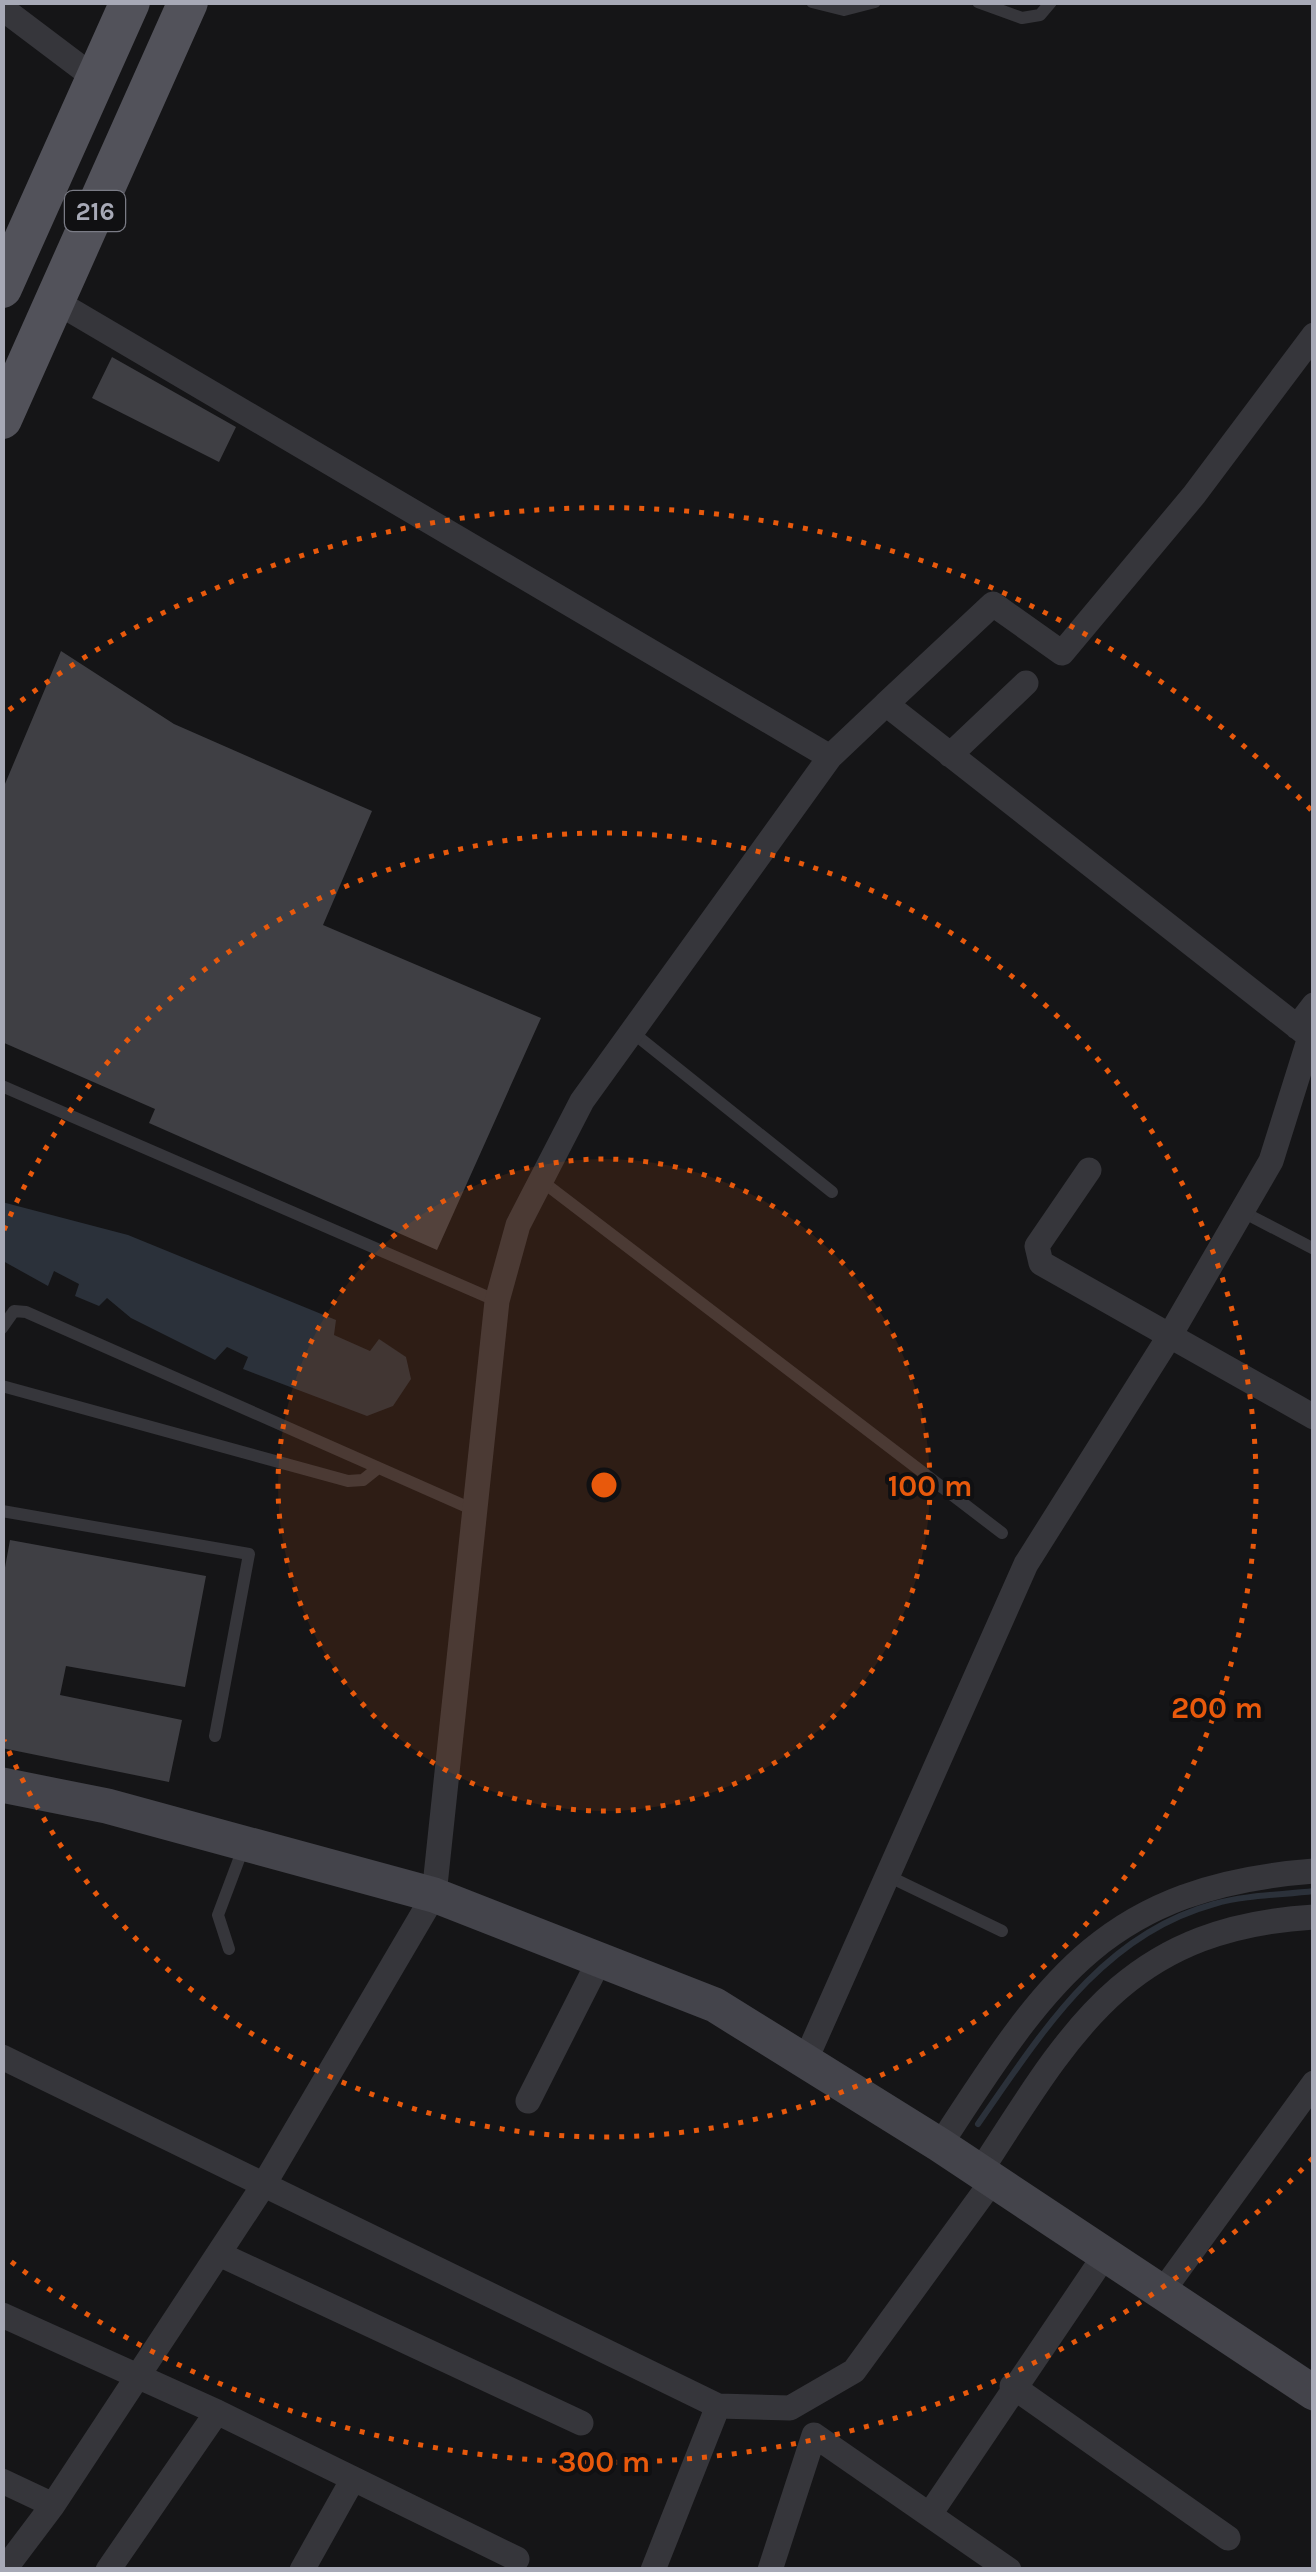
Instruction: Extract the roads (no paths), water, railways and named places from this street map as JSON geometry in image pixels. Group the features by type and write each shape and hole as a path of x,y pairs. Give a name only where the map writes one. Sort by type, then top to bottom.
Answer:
{"main road":[{"name":"216","path":"2,419 188,2"},
{"name":"216","path":"2,288 96,79 120,8"},
{"path":"2,1785 107,1806 434,1895 601,1957 715,2005 940,2145 1314,2392"}],"street":[{"path":"2,8 96,79"},
{"path":"55,300 830,757"},
{"path":"4,2570 53,2505 263,2186 434,1895 497,1301 518,1225 582,1100 830,757 993,604 1062,653 1194,495 1314,335"},
{"path":"950,754 1026,683"},
{"path":"886,704 1307,1034"},
{"path":"806,2059 1026,1564 1168,1337 1271,1161 1314,1005"},
{"path":"1089,1170 1037,1246 1036,1256 1168,1337 1314,1417"},
{"path":"940,2145 1037,2007 1068,1969 1107,1934 1156,1906 1204,1888 1264,1874 1314,1870"},
{"path":"2,2058 718,2406 790,2408 854,2371 986,2176 1076,2030 1138,1969 1222,1930 1314,1917"},
{"path":"528,2101 601,1957"},
{"path":"1162,2292 1314,2083"},
{"path":"219,2254 581,2423"},
{"path":"930,2514 1012,2386 1105,2255"},
{"path":"2,2314 217,2412 518,2559"},
{"path":"1012,2386 1228,2538"},
{"path":"653,2570 718,2406"},
{"path":"108,2570 217,2412"},
{"path":"770,2570 814,2435 1009,2570"},
{"path":"302,2570 354,2478"},
{"path":"2,2482 53,2505"}],"lane":[{"path":"812,2 844,10 874,2"},
{"path":"978,2 1022,18 1040,15 1051,2"},
{"path":"632,1032 832,1192"},
{"path":"2,1086 497,1301"},
{"path":"540,1179 1002,1533"},
{"path":"1241,1211 1314,1249"},
{"path":"2,1328 14,1311 26,1312 474,1510"},
{"path":"2,1386 348,1481 363,1480 378,1468"},
{"path":"2,1511 249,1554 215,1736"},
{"path":"229,1949 218,1915 244,1843"},
{"path":"888,1876 1002,1930"}],"waterway":[{"path":"978,2124 1077,1992 1138,1939 1174,1919 1214,1904 1314,1891"}]}
